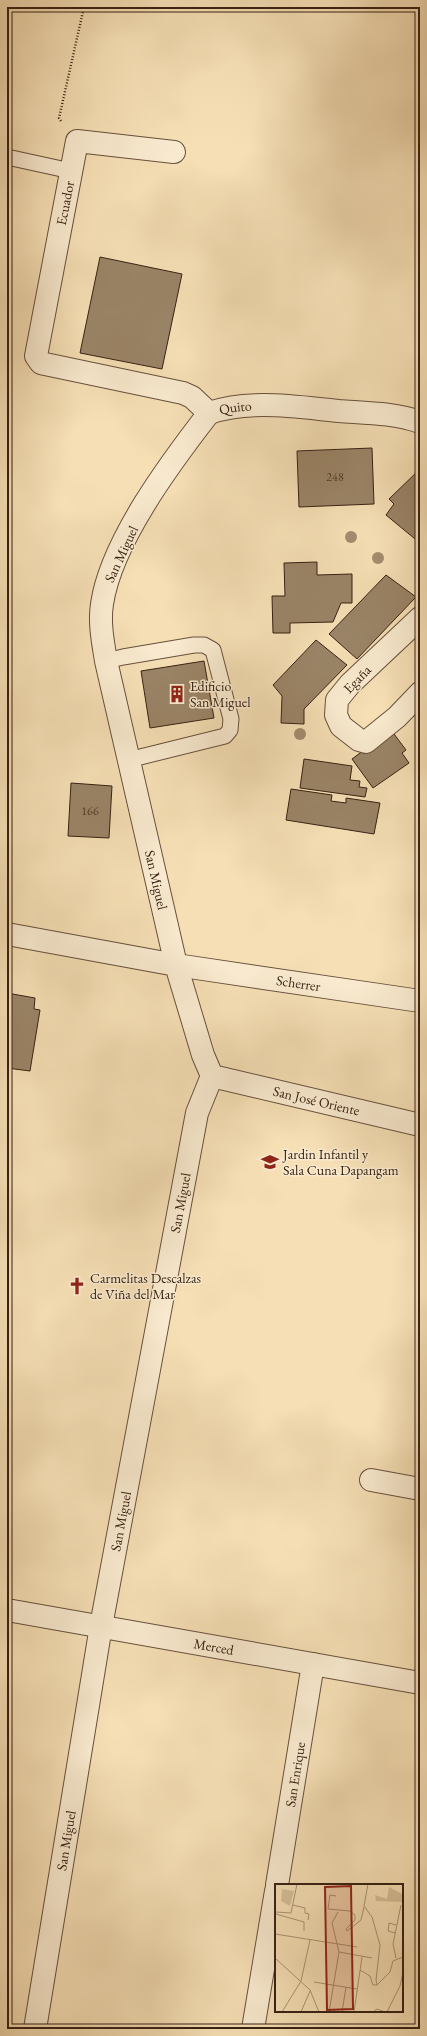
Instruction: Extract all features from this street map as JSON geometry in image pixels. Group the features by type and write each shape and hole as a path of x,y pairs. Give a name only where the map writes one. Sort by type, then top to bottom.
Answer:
{"street":[{"name":"Ecuador","path":"38,360 36,352 77,141 174,152"},
{"name":"Quito","path":"38,360 45,364 183,393 196,400 209,413 222,409 241,407 289,407 400,416 420,422"},
{"name":"San Miguel","path":"35,2029 101,1626 196,1113 212,1076 176,966 106,662 102,632 102,604 106,584 113,564 144,507 168,469 209,413"},
{"name":"Egaña","path":"420,618 350,684 337,700 336,715 341,726 358,740 366,742 397,717 420,693"},
{"path":"7,934 176,966"},
{"name":"Scherrer","path":"176,966 420,1001"},
{"name":"San José Oriente","path":"212,1076 420,1125"},
{"path":"371,1480 420,1488"},
{"name":"Merced","path":"7,1610 420,1683"},
{"name":"San Enrique","path":"277,1884 313,1664"},
{"path":"253,2029 275,1897"}],"lane":[{"path":"7,157 71,171"},
{"path":"106,662 139,654 194,645 204,645 212,650 231,719 230,730 224,736 128,760"}],"path":[{"path":"59,118 84,7"}],"building":[{"path":"100,257 182,274 162,369 80,353"},
{"path":"372,448 374,504 299,507 297,451"},
{"path":"420,469 420,543 386,515 394,504 389,499"},
{"path":"317,562 317,575 352,574 352,603 341,603 333,622 290,623 290,633 273,633 272,596 285,596 284,563"},
{"path":"386,575 416,597 357,659 329,634"},
{"path":"316,640 347,665 304,709 304,724 281,723 282,696 273,685"},
{"name":"Edificio San Miguel","path":"204,661 214,718 150,728 141,671"},
{"path":"391,730 406,750 402,753 409,763 373,788 352,759"},
{"path":"304,759 352,766 350,780 360,781 359,787 367,788 365,797 300,788"},
{"path":"71,783 112,786 109,838 68,836"},
{"path":"291,789 332,795 331,801 346,803 346,798 380,803 374,834 286,820"},
{"path":"7,993 35,998 34,1009 40,1010 30,1071 7,1068"}],"place":[{"name":"Edificio San Miguel","path":"177,694"},
{"name":"Jardin Infantil y Sala Cuna Dapangam","path":"270,1162"},
{"name":"Carmelitas Descalzas de Viña del Mar","path":"77,1286"}]}
